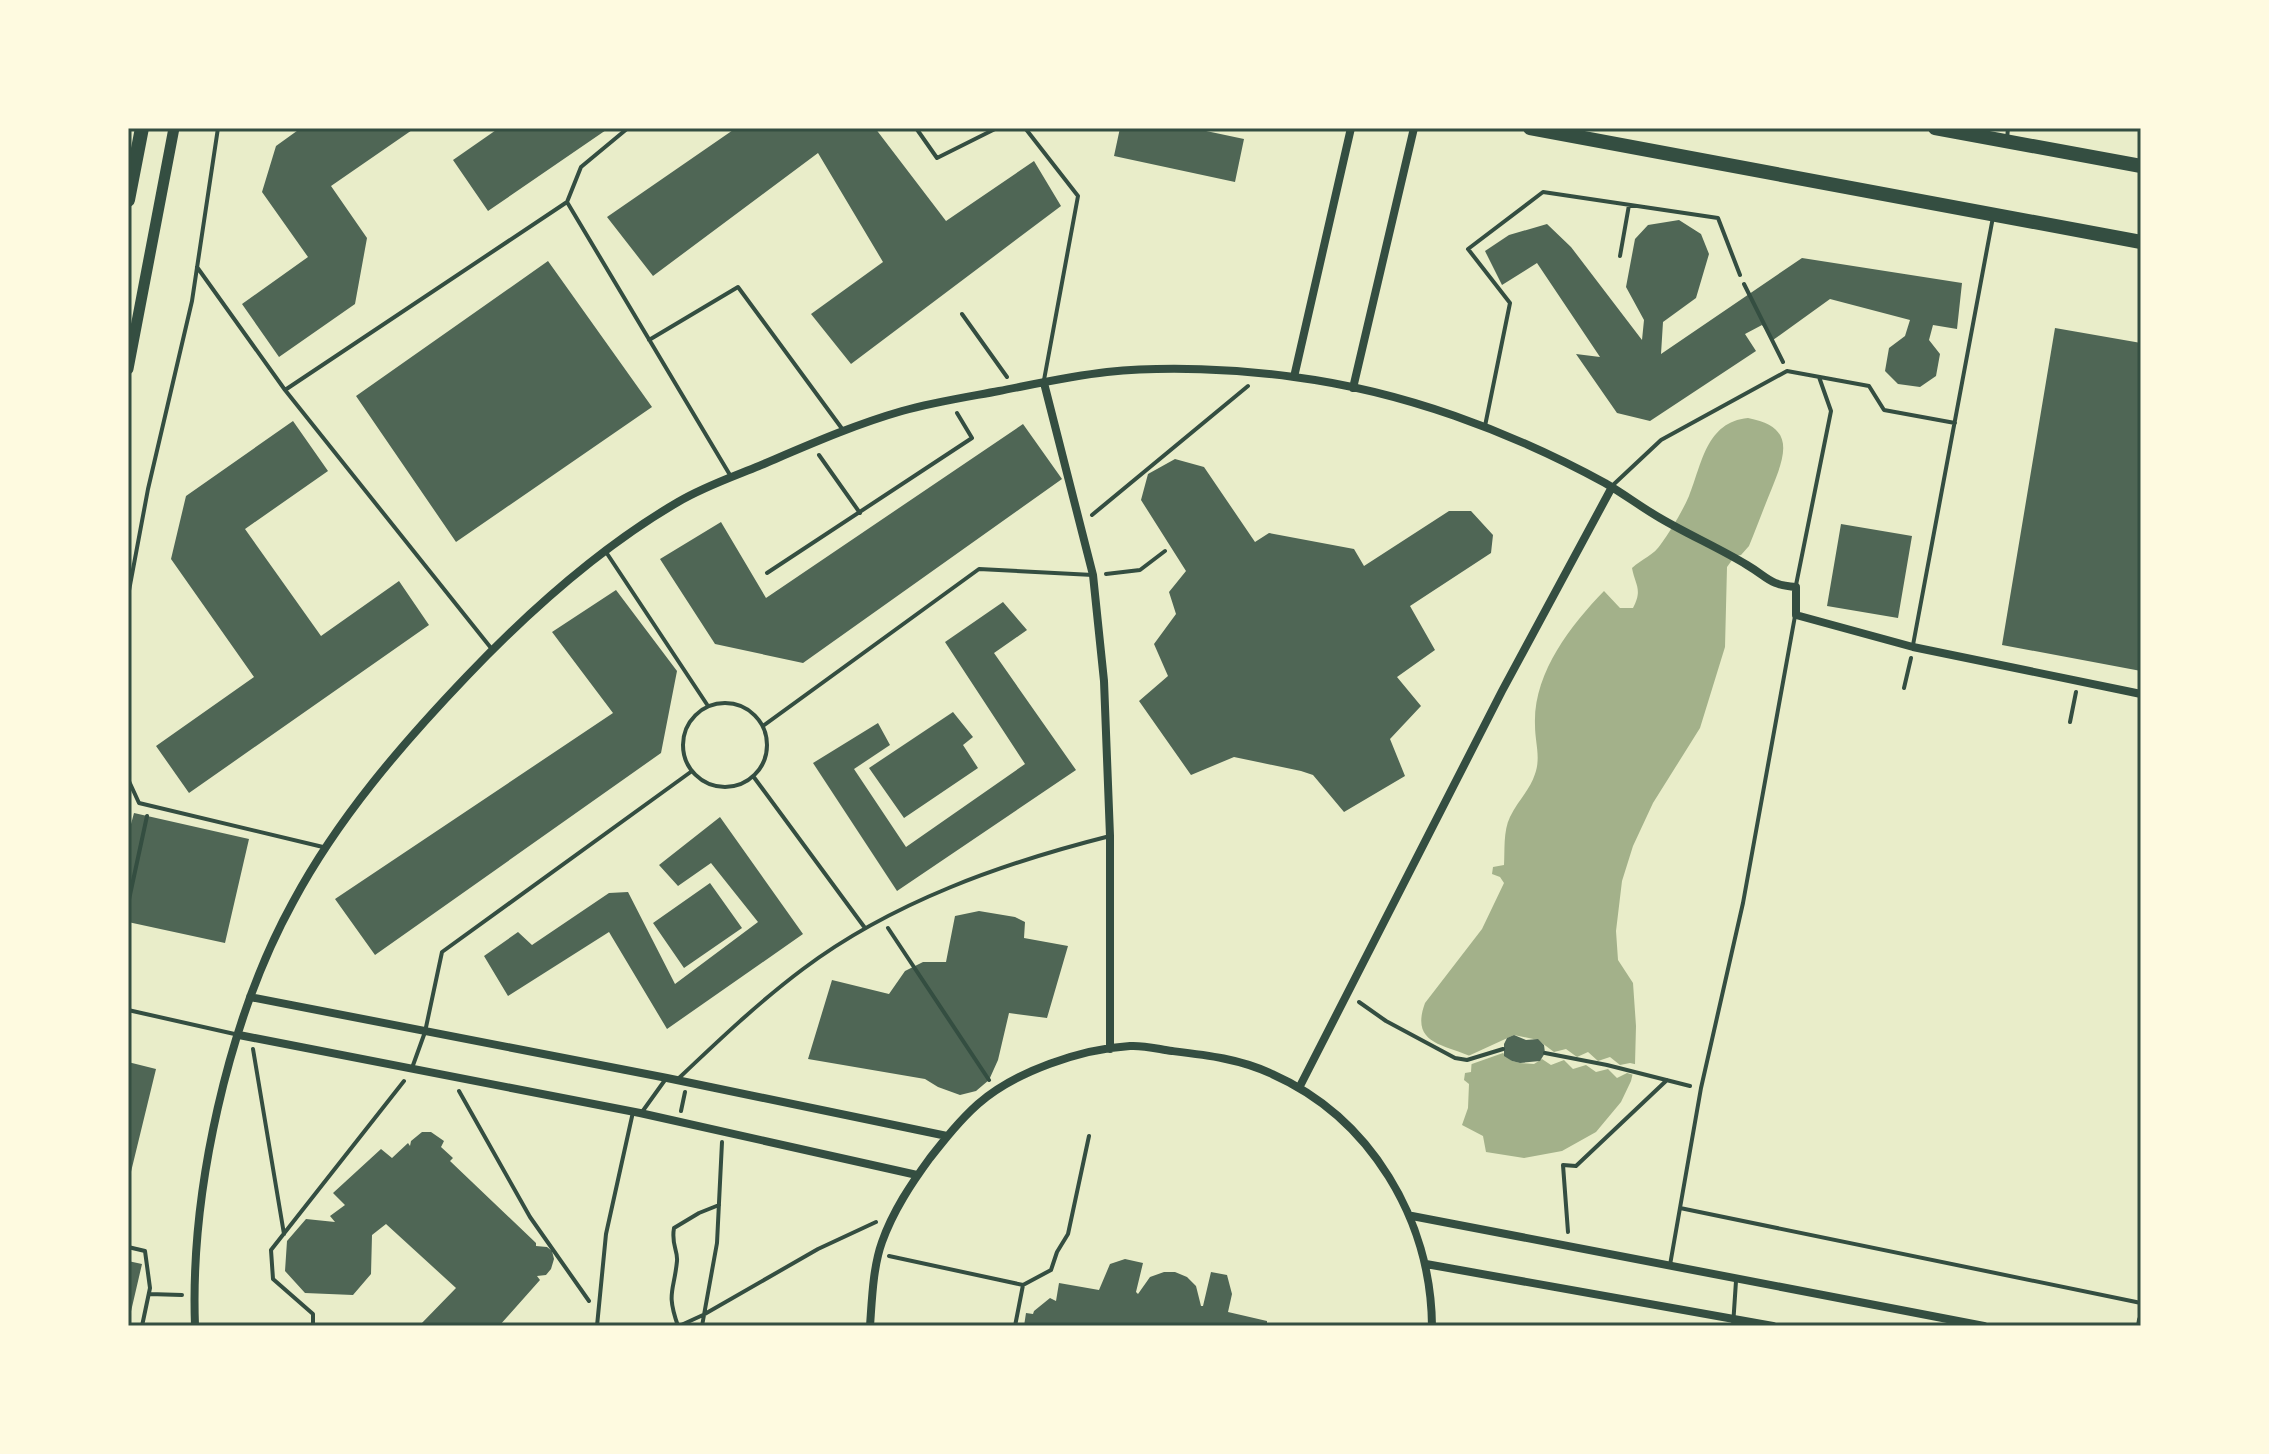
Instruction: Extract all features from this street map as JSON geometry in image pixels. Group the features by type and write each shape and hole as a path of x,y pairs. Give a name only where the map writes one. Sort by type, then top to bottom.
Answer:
{"main road":[{"path":"128,200 142,128"},
{"path":"1530,128 2141,242"},
{"path":"1935,128 2007,134 2141,166"}],"street":[{"path":"128,369 174,128"},
{"path":"1294,377 1351,128"},
{"path":"1353,388 1414,128"},
{"path":"195,1326 194,1295 202,1196 218,1112 250,997 291,903 326,848 381,773 431,714 492,650 604,550 683,499 810,443 904,411 1111,372 1262,374 1353,388 1485,426 1612,487 1656,516 1751,567 1775,585 1796,587 1796,615 1913,647 2141,694"},
{"path":"1044,383 1093,575 1104,681 1110,836 1110,1049"},
{"path":"1299,1088 1502,691 1612,487"},
{"path":"250,997 947,1136"},
{"path":"239,1035 637,1113 917,1175"},
{"path":"870,1326 879,1254 893,1214 917,1175 947,1136 980,1102 1024,1075 1069,1057 1131,1046 1216,1056 1269,1072 1299,1088 1341,1118 1368,1147 1412,1216 1431,1285 1432,1326"},
{"path":"1412,1216 1984,1326"},
{"path":"1426,1264 1734,1322 1773,1326"},
{"path":"2140,1326 2141,1320"}],"lane":[{"path":"128,596 197,267 218,128"},
{"path":"285,390 567,202 581,167 628,128"},
{"path":"916,128 937,158 997,128"},
{"path":"1025,128 1078,196 1044,383"},
{"path":"1485,426 1510,303 1468,249 1543,192 1718,218 1740,275"},
{"path":"567,202 731,478"},
{"path":"1620,256 1629,205"},
{"path":"1913,647 1993,214"},
{"path":"197,267 285,390 492,650"},
{"path":"649,340 738,287 844,431"},
{"path":"1612,487 1661,440 1787,371 1869,386 1884,410 1955,423"},
{"path":"1796,587 1831,411 1819,377"},
{"path":"604,550 708,706"},
{"path":"763,726 979,569 1093,575"},
{"path":"1670,1265 1701,1088 1743,903 1796,615"},
{"path":"729,704 742,707 763,726 767,753 762,766 742,784 715,786 702,780 692,771 686,758 686,731 708,706 729,704"},
{"path":"411,1069 425,1032 442,952 692,771"},
{"path":"753,776 865,928"},
{"path":"128,779 139,803 326,848"},
{"path":"683,1081 738,1022 804,968 865,928 940,892 1024,860 1110,836"},
{"path":"128,1010 239,1035"},
{"path":"597,1326 606,1234 637,1113 667,1078"},
{"path":"1680,1208 2141,1303"},
{"path":"1734,1322 1736,1278"}],"path":[{"path":"1740,275 1787,371"},
{"path":"962,314 1014,388"},
{"path":"1081,531 1090,517 1262,374"},
{"path":"767,573 972,438 950,400"},
{"path":"810,443 860,513"},
{"path":"1093,575 1140,570 1165,551"},
{"path":"1904,688 1913,647"},
{"path":"2070,722 2078,681"},
{"path":"128,904 150,806"},
{"path":"882,919 997,1092"},
{"path":"1347,993 1386,1021 1443,1052 1467,1060 1503,1049"},
{"path":"251,1039 284,1234"},
{"path":"1545,1053 1701,1088"},
{"path":"313,1326 313,1314 273,1279 271,1250 385,1107 411,1069"},
{"path":"452,1078 530,1217 597,1313"},
{"path":"1569,1246 1563,1165 1576,1166 1667,1080"},
{"path":"679,1122 683,1081"},
{"path":"702,1326 717,1243 723,1132"},
{"path":"879,1254 1023,1285 1051,1270 1068,1234 1089,1136"},
{"path":"719,1205 674,1228 672,1243 678,1257 670,1301 678,1326 703,1315 818,1249 893,1214"},
{"path":"128,1247 145,1251 149,1294 142,1326"},
{"path":"1015,1326 1023,1285"},
{"path":"149,1294 194,1295"}],"shaded area":[{"path":"1748,418 1763,422 1780,435 1783,443 1781,464 1749,546 1741,555 1735,556 1727,567 1725,647 1700,728 1653,803 1633,846 1622,881 1616,931 1618,960 1633,983 1636,1026 1635,1064 1631,1081 1621,1102 1596,1132 1562,1151 1524,1158 1486,1152 1483,1136 1462,1125 1468,1108 1469,1084 1464,1080 1465,1073 1471,1072 1472,1057 1440,1045 1426,1035 1422,1027 1425,1003 1482,929 1504,883 1492,874 1493,867 1504,865 1508,823 1537,768 1536,706 1540,687 1556,652 1604,591 1620,608 1633,608 1638,591 1632,568 1655,551 1672,527 1714,436 1734,421"}],"pier":[{"path":"1514,1035 1538,1040 1554,1052 1566,1049 1577,1057 1588,1052 1598,1061 1610,1057 1620,1065 1639,1065 1637,1076 1627,1073 1617,1078 1608,1069 1596,1072 1586,1065 1573,1069 1564,1060 1551,1065 1542,1059 1534,1064 1520,1063 1503,1053 1469,1065 1466,1057"}],"building":[{"path":"301,128 415,128 331,186 367,238 355,304 279,357 242,304 308,257 262,192 276,146"},
{"path":"499,128 609,128 488,211 453,160"},
{"path":"736,128 875,128 946,221 1034,161 1061,206 851,364 811,314 883,262 818,153 653,276 607,217"},
{"path":"1120,128 1192,128 1244,139 1235,182 1114,156"},
{"path":"1679,220 1701,234 1709,254 1696,298 1663,322 1661,354 1802,258 1962,283 1957,329 1933,325 1929,340 1940,354 1936,376 1920,387 1898,384 1885,371 1889,348 1905,336 1910,320 1830,299 1773,340 1762,325 1745,334 1756,351 1650,421 1617,413 1576,354 1600,357 1537,263 1502,285 1485,251 1509,235 1547,224 1571,247 1642,340 1644,320 1626,287 1635,239 1648,225"},
{"path":"548,261 652,407 456,542 356,396"},
{"path":"2055,328 2141,343 2141,671 2002,645"},
{"path":"293,421 328,471 245,529 321,636 399,581 429,625 189,793 156,746 254,677 171,559 186,496"},
{"path":"1023,424 1062,479 803,663 715,644 660,559 721,522 766,598"},
{"path":"1175,459 1204,467 1255,542 1269,533 1354,549 1364,566 1449,511 1471,511 1493,535 1491,553 1410,606 1435,650 1397,677 1421,706 1390,739 1405,776 1344,812 1313,775 1301,771 1234,757 1191,775 1139,701 1168,676 1154,644 1176,614 1169,592 1186,571 1141,500 1148,474"},
{"path":"1841,524 1912,536 1898,618 1827,606"},
{"path":"616,590 677,671 661,753 375,955 335,899 613,713 552,632"},
{"path":"1003,602 1027,630 994,653 1076,770 897,891 813,763 878,723 890,745 854,769 906,847 1025,764 945,642"},
{"path":"953,712 973,737 963,745 978,768 904,818 869,768"},
{"path":"134,813 249,839 225,943 128,922 128,835"},
{"path":"720,817 803,934 667,1029 609,932 508,996 484,956 518,932 532,945 609,893 628,892 675,984 758,922 711,863 678,886 659,865"},
{"path":"710,883 742,928 684,968 653,923"},
{"path":"979,911 1015,917 1025,922 1024,938 1068,946 1047,1018 1009,1013 998,1060 989,1080 976,1091 960,1095 925,1079 808,1059 832,980 889,994 905,971 923,962 946,962 955,916"},
{"path":"1514,1035 1526,1040 1538,1039 1544,1045 1545,1053 1540,1061 1520,1063 1504,1056 1504,1044 1507,1038"},
{"path":"128,1062 156,1069 129,1180 128,1180"},
{"path":"422,1132 431,1132 444,1141 441,1147 453,1158 450,1161 536,1246 552,1251 554,1259 551,1269 546,1275 537,1276 540,1280 499,1326 419,1326 456,1288 386,1224 372,1235 371,1274 353,1295 305,1293 285,1271 287,1241 306,1219 335,1222 330,1216 345,1205 333,1193 381,1149 392,1158 408,1143 410,1146 411,1141"},
{"path":"1125,1259 1143,1263 1138,1294 1150,1277 1175,1272 1187,1277 1196,1286 1201,1306 1211,1272 1227,1275 1232,1294 1228,1312 1267,1321 1267,1326 1024,1326 1026,1313 1033,1314 1050,1298 1056,1301 1059,1283 1099,1290 1110,1264"},
{"path":"128,1261 142,1264 129,1320 128,1320"}]}
